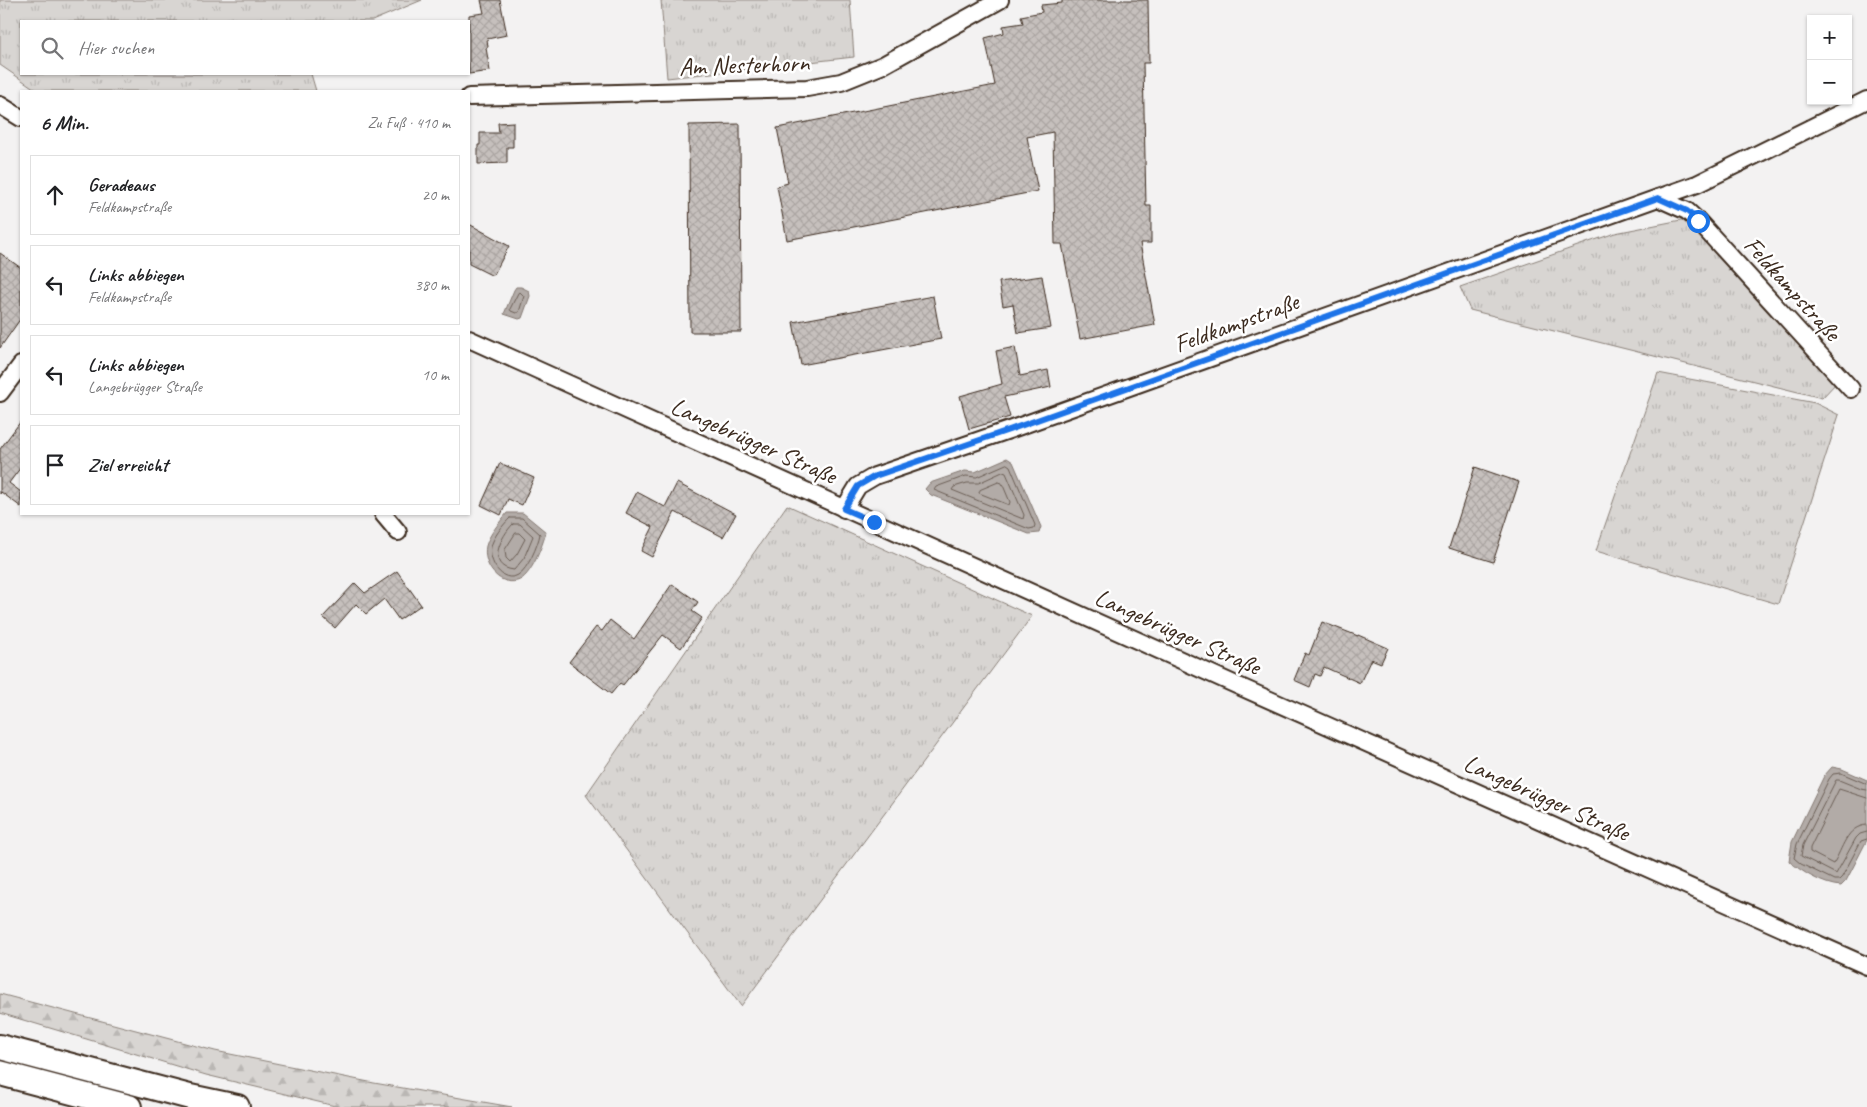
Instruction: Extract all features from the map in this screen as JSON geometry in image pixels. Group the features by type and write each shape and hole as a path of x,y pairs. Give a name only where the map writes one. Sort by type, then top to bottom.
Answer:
{"highway":[{"path":"0,1047 190,1097 237,1107"},
{"path":"0,1073 129,1107"}],"street":[{"name":"Am Nesterhorn","path":"470,97 807,88 840,82 883,65 1000,0"},
{"name":"Feldkampstraße","path":"844,509 858,486 875,476 1009,430 1697,184 1867,100"},
{"path":"0,105 20,117"},
{"path":"1697,184 1692,206 1698,221"},
{"name":"Feldkampstraße","path":"1658,198 1687,211 1698,221 1851,389"},
{"name":"Langebrügger Straße","path":"470,339 844,509 1867,966"},
{"path":"0,393 20,366"},
{"path":"384,515 398,532"}],"green space":[{"path":"0,0 422,0 374,20 20,20 20,75 311,75 316,90 37,90 0,65"},
{"path":"661,0 850,0 854,57 667,78"},
{"path":"1686,219 1837,382 1822,398 1470,310 1460,287 1615,233"},
{"path":"1658,373 1815,403 1839,415 1778,604 1596,551"},
{"path":"787,505 1032,616 741,1006 586,795"},
{"path":"0,994 215,1051 374,1083 512,1107 339,1107 206,1075 0,1013"}],"water":[{"path":"516,287 529,291 530,296 522,318 519,319 504,314 514,290"},
{"path":"1007,458 1013,462 1041,527 1039,533 1029,534 931,495 925,489 930,483 965,471 975,472"},
{"path":"507,513 523,513 546,532 536,560 527,574 522,579 510,582 498,577 493,572 486,560 485,553 490,537"},
{"path":"1832,767 1842,769 1867,780 1867,840 1846,881 1841,886 1813,877 1789,861 1792,842 1824,776"}],"building":[{"path":"481,0 500,0 507,35 487,39 488,47 486,48 490,71 470,74 469,15 484,13"},
{"path":"1062,0 1148,0 1149,63 1143,63 1146,206 1151,206 1151,243 1140,243 1155,325 1080,339 1062,244 1055,244 1053,132 1027,137 1038,191 787,240 777,186 788,183 777,128 995,85 985,38 1004,33 1003,26 1023,23 1021,16 1042,12 1041,5 1062,3"},
{"path":"513,122 513,147 507,147 507,163 478,164 480,133 499,133 498,123"},
{"path":"740,124 741,332 690,332 689,125"},
{"path":"470,225 509,246 493,276 470,264"},
{"path":"0,253 20,267 20,319 0,348"},
{"path":"1042,276 1051,328 1018,333 1013,304 1003,306 999,282"},
{"path":"933,296 941,339 801,365 793,322"},
{"path":"1015,347 1020,376 1048,370 1051,387 1004,397 1010,417 969,429 960,396 1002,384 996,351"},
{"path":"20,422 20,468 9,483 20,491 20,506 1,492 0,494 0,449"},
{"path":"500,463 534,478 522,505 508,499 501,515 481,505"},
{"path":"1475,467 1519,482 1493,562 1449,548"},
{"path":"677,483 736,514 723,537 675,512 652,557 641,551 653,527 626,513 637,492 665,507"},
{"path":"397,571 421,605 399,620 384,599 366,614 356,604 335,628 323,617 355,583 365,593"},
{"path":"672,584 698,602 692,611 702,618 681,648 663,635 623,685 620,683 611,694 569,662 596,627 602,631 610,620 634,639"},
{"path":"1322,622 1388,648 1381,663 1371,659 1360,683 1324,667 1320,676 1315,674 1310,687 1294,680 1305,653 1309,655"}],"route":[{"path":"874,522 844,509 858,486 875,476 1658,198 1687,211 1698,221"}]}
